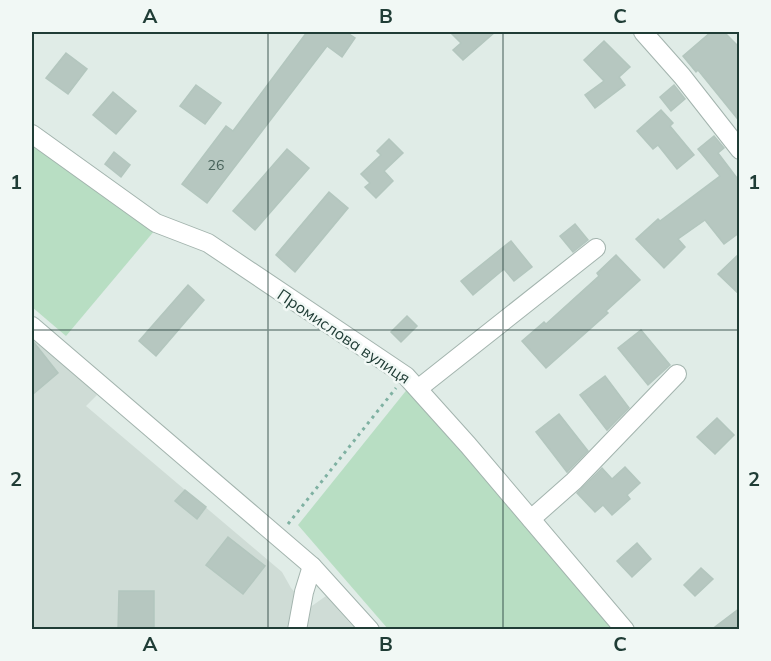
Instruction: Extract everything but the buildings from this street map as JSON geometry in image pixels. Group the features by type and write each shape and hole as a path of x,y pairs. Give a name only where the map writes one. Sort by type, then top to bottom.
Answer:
{"street":[{"path":"643,32 690,86 740,150"},
{"name":"Промислова вулиця","path":"32,134 156,223 208,243 412,382 625,630"},
{"path":"412,382 596,248"},
{"path":"32,326 312,566 370,630"},
{"path":"531,519 574,481 677,374"},
{"path":"297,630 304,592 312,566"}],"path":[{"path":"278,537 412,382"}],"shaded area":[{"path":"32,329 97,395 86,406 282,572 291,588 309,608 326,596 355,629 32,629"}],"green space":[{"path":"32,140 155,230 66,336 32,307"},
{"path":"409,387 620,629 388,629 298,525"}]}
